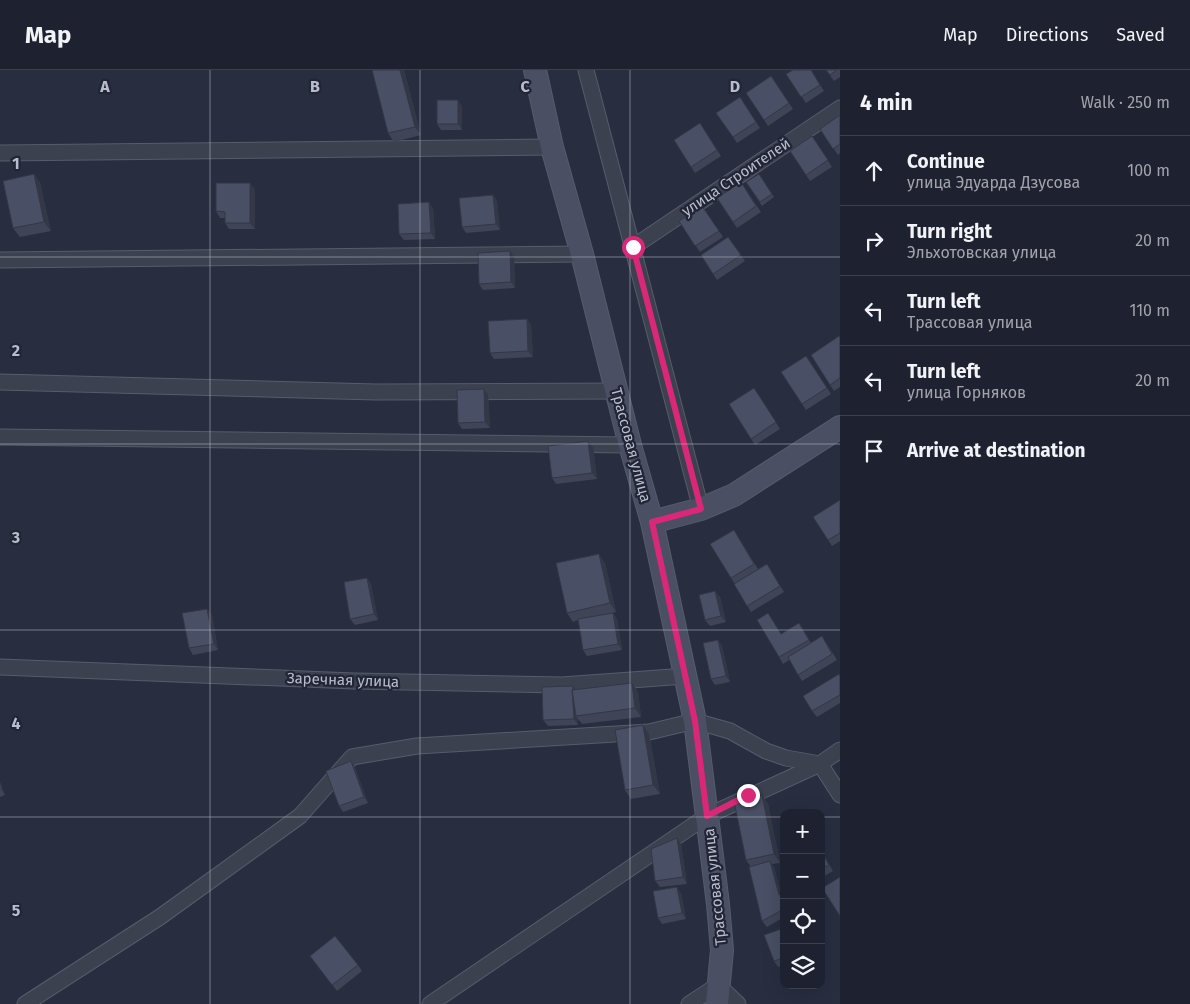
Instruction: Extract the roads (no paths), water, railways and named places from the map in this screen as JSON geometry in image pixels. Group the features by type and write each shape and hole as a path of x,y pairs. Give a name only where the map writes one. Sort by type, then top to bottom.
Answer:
{"street":[{"name":"Трассовая улица","path":"535,70 552,147 582,254 630,446 652,522 695,721 722,950 717,995"},
{"path":"586,70 701,509"},
{"name":"улица Строителей","path":"633,247 840,108"},
{"path":"0,153 552,147"},
{"path":"0,260 582,254"},
{"path":"0,382 376,392 617,391"},
{"path":"652,522 701,509 734,495 840,427"},
{"path":"0,437 630,446"},
{"name":"Заречная улица","path":"0,667 354,681 552,685 686,676"},
{"path":"25,1004 160,917 300,816 352,757 417,746 649,732 695,721 730,731 766,751 786,758 820,764 840,795"},
{"path":"430,1004 707,816 820,764 840,750"},
{"path":"690,1004 717,995 738,1004"}]}
